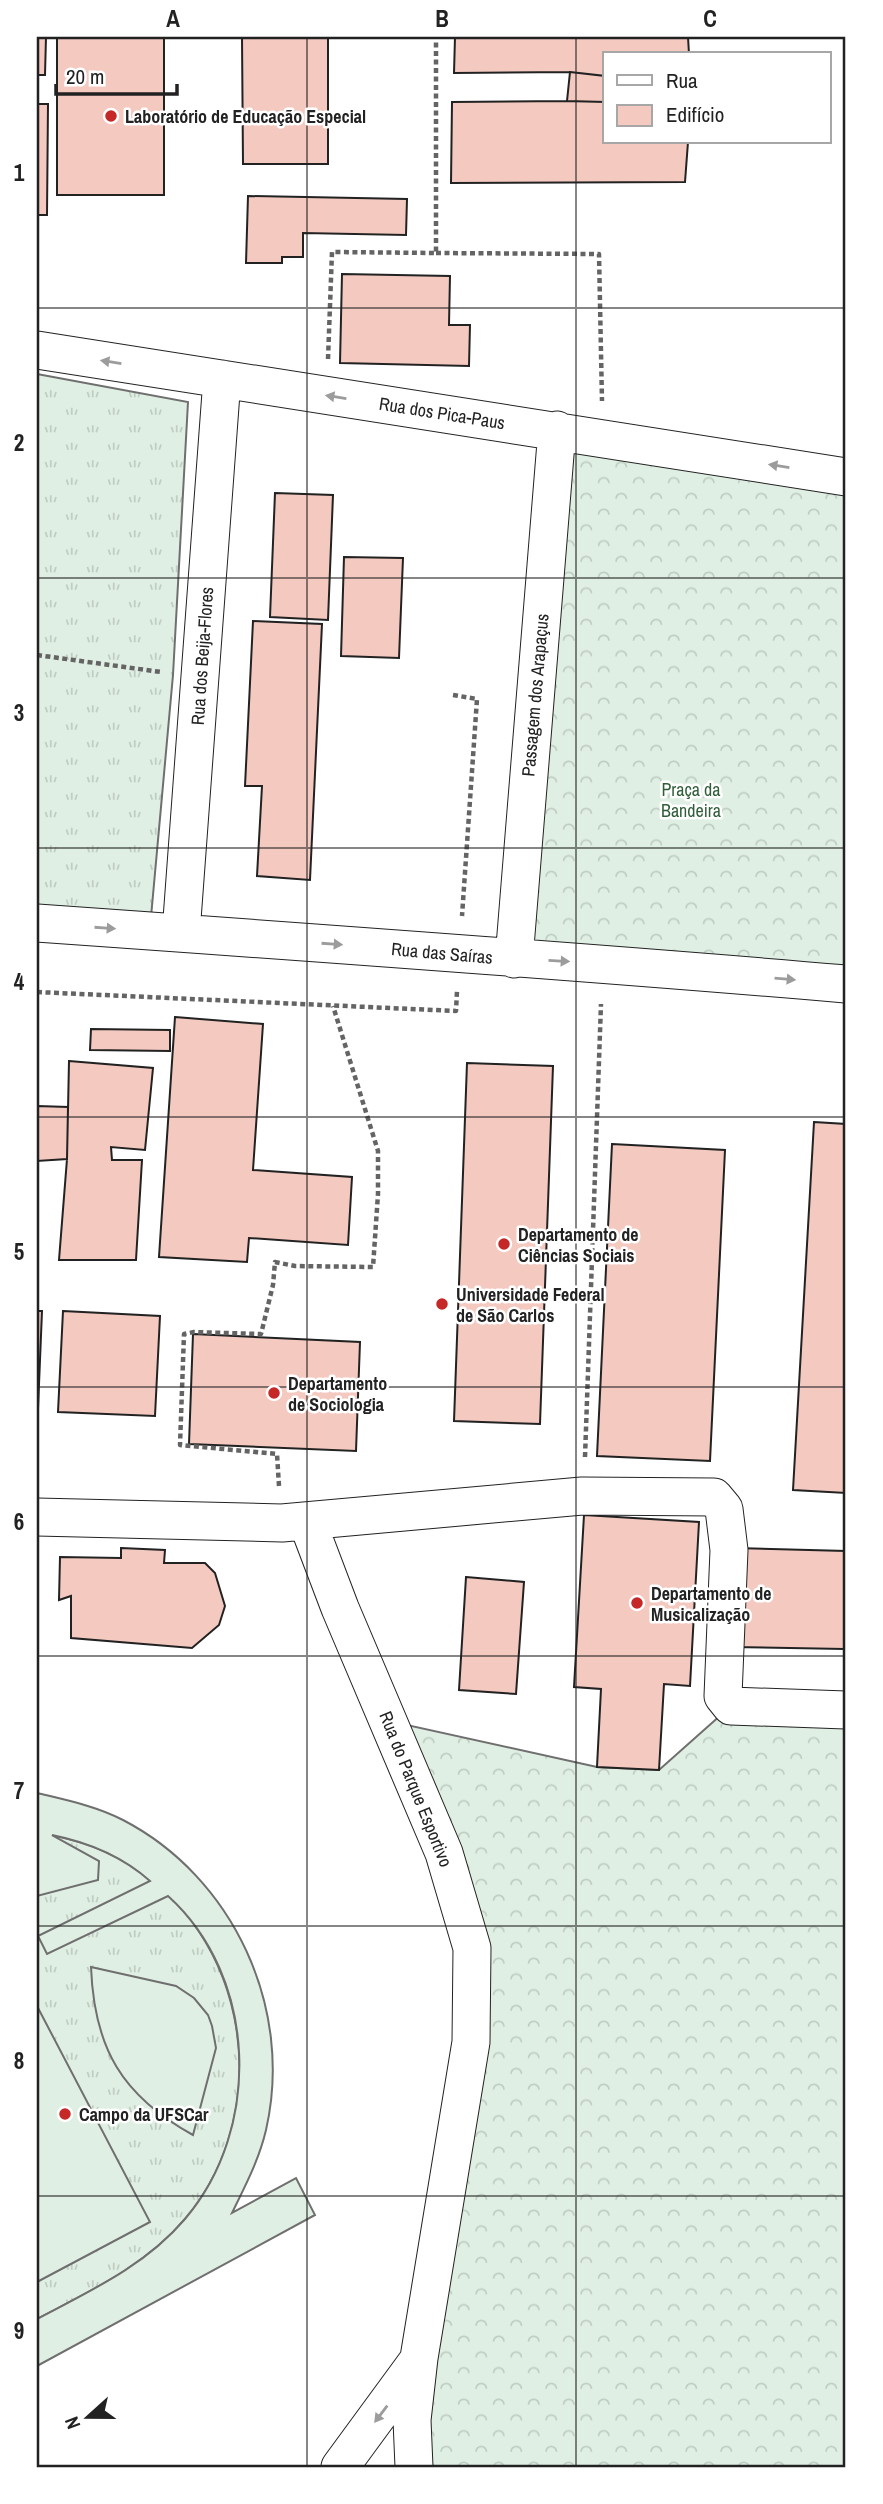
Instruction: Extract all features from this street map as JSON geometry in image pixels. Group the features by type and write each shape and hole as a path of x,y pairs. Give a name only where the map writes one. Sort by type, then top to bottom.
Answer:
{"street":[{"name":"Rua dos Pica-Paus","path":"37,350 846,477"},
{"name":"Rua dos Beija-Flores","path":"181,933 222,379"},
{"name":"Passagem dos Arapaçus","path":"514,959 557,430"},
{"name":"Rua das Saíras","path":"37,923 514,959 602,963 846,985"},
{"path":"37,1517 294,1522 582,1496 714,1497 724,1509 729,1550 723,1696 731,1706 846,1710"},
{"name":"Rua do Parque Esportivo","path":"294,1522 341,1608 444,1853 472,1948 471,2042 419,2358 412,2420 414,2467"},
{"name":"Rua do Parque Esportivo","path":"340,2467 419,2358"}],"path":[{"path":"436,37 436,253"},
{"path":"327,396 332,252 599,254 602,438"},
{"path":"37,655 200,678"},
{"path":"585,1461 602,963"},
{"path":"294,1522 277,1454 180,1445 184,1334 261,1334 273,1285 275,1262 295,1266 373,1267 379,1194 378,1151 333,1006"}],"green space":[{"path":"37,374 188,402 173,675 151,917 37,910"},
{"name":"Praça da Bandeira","path":"572,444 846,489 846,968 522,943"},
{"path":"731,1706 846,1710 846,2467 414,2467 472,1948 389,1721 597,1767 659,1770"},
{"path":"37,1793 92,1807 123,1820 162,1845 196,1875 224,1911 246,1951 262,1993 271,2038 272,2084 266,2130 251,2173 232,2213 296,2178 315,2215 37,2366 37,2319 116,2276 152,2251 185,2219 210,2183 227,2142 237,2099 239,2054 233,2010 219,1968 198,1929 168,1896 47,1954 38,1936 150,1881 104,1852 52,1835 99,1861 98,1880 37,1896"},
{"path":"37,1832 82,1843 108,1853 155,1882 191,1921 218,1967 234,2017 239,2070 233,2122 215,2173 185,2219 170,2236 135,2264 37,2319"},
{"path":"91,1967 176,1986 194,1998 208,2015 216,2048 193,2135 148,2104 116,2067 98,2022"},
{"name":"Campo da UFSCar","path":"37,2006 150,2222 37,2282"}],"building":[{"path":"37,37 46,37 45,75 37,75"},
{"name":"Laboratório de Educação Especial","path":"57,37 164,37 164,195 57,195"},
{"path":"242,37 328,37 328,164 243,164"},
{"path":"455,37 688,37 689,52 603,52 603,76 570,72 454,73"},
{"path":"570,72 603,76 603,102 567,101"},
{"path":"452,102 603,102 603,144 688,144 685,182 451,183"},
{"path":"37,104 48,104 47,215 37,215"},
{"path":"248,196 407,199 406,235 303,233 303,257 282,257 282,263 246,263"},
{"path":"342,274 450,276 449,325 470,325 469,366 340,363"},
{"path":"275,493 333,495 328,620 270,617"},
{"path":"344,557 403,558 399,658 341,656"},
{"path":"253,621 322,624 310,880 257,876 262,786 245,786"},
{"path":"175,1017 263,1024 253,1170 352,1177 348,1245 249,1238 247,1262 159,1257"},
{"path":"91,1029 170,1030 170,1051 90,1050"},
{"path":"69,1061 153,1068 145,1150 111,1147 112,1160 142,1160 136,1260 59,1260 67,1159"},
{"name":"Departamento de Ciências Sociais","path":"467,1063 553,1066 540,1424 454,1421"},
{"path":"37,1106 68,1107 67,1159 37,1161"},
{"path":"814,1122 846,1124 846,1493 793,1490"},
{"path":"612,1144 725,1150 710,1461 597,1456"},
{"path":"37,1311 42,1311 37,1433"},
{"path":"63,1311 160,1316 155,1416 58,1412"},
{"name":"Departamento de Sociologia","path":"193,1334 360,1342 356,1451 189,1444"},
{"name":"Departamento de Musicalização","path":"584,1515 699,1522 690,1686 664,1684 659,1770 597,1767 601,1689 574,1687"},
{"path":"121,1548 165,1550 164,1563 205,1563 215,1573 225,1606 219,1625 192,1648 71,1638 71,1596 59,1600 60,1557 121,1558"},
{"path":"734,1548 846,1551 844,1649 731,1647"},
{"path":"466,1577 524,1582 516,1694 459,1690"}],"place":[{"name":"Laboratório de Educação Especial","path":"111,116"},
{"name":"Departamento de Ciências Sociais","path":"504,1244"},
{"name":"Universidade Federal de São Carlos","path":"442,1304"},
{"name":"Departamento de Sociologia","path":"274,1393"},
{"name":"Departamento de Musicalização","path":"637,1603"},
{"name":"Campo da UFSCar","path":"65,2114"}]}
